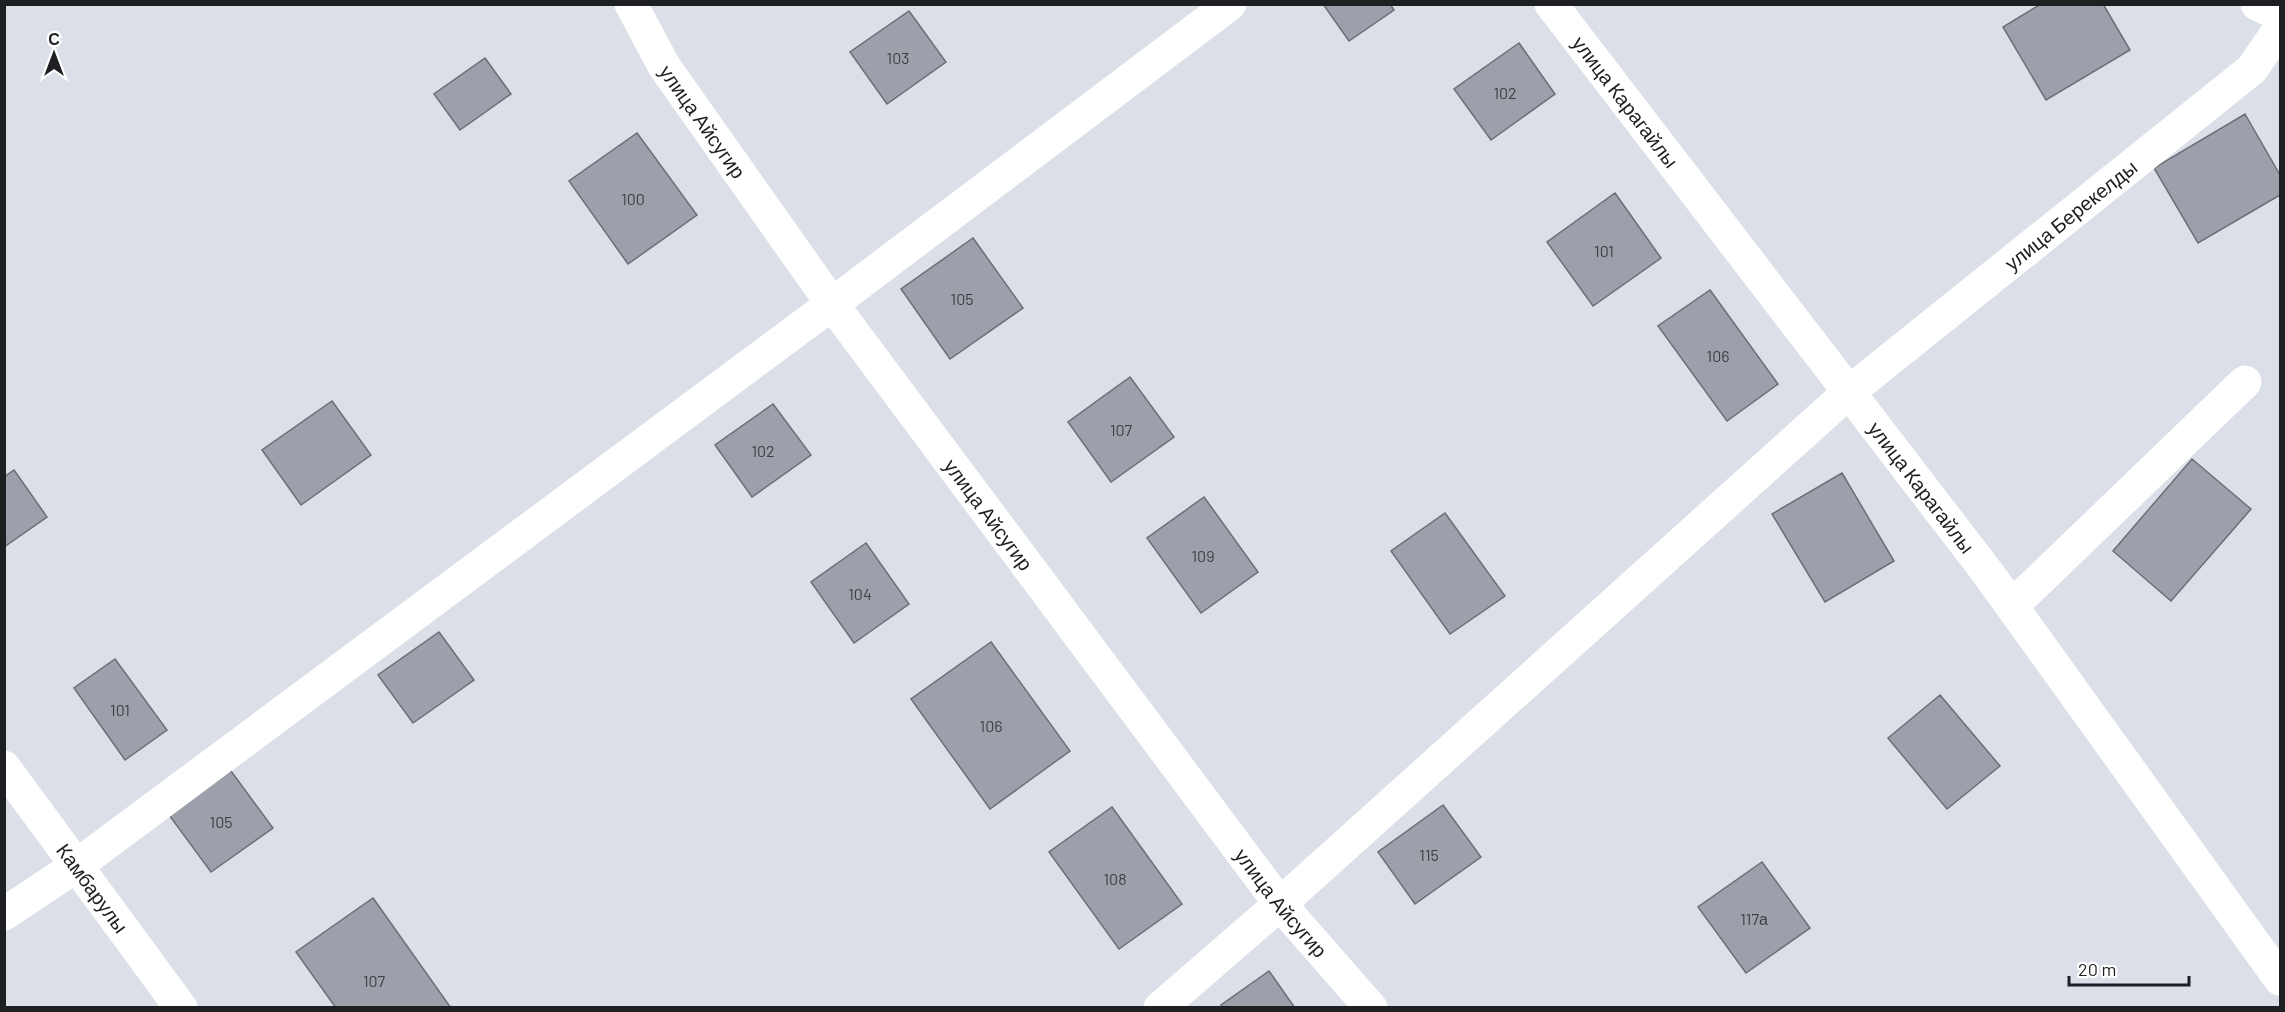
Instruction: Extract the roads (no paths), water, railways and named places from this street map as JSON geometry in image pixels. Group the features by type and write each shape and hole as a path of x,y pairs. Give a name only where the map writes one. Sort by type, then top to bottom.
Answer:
{"street":[{"name":"улица Айсугир","path":"631,4 664,66 832,304 1280,904 1371,1008"},
{"path":"4,914 76,866 832,304 1230,4"},
{"name":"улица Карагайлы","path":"1551,4 2012,606 2280,979"},
{"path":"2257,4 2280,15"},
{"name":"улица Берекелды","path":"1160,1008 1280,904 1849,392 2252,69 2280,28"},
{"path":"2012,606 2245,382"},
{"name":"Камбарулы","path":"4,767 181,1008"}]}
